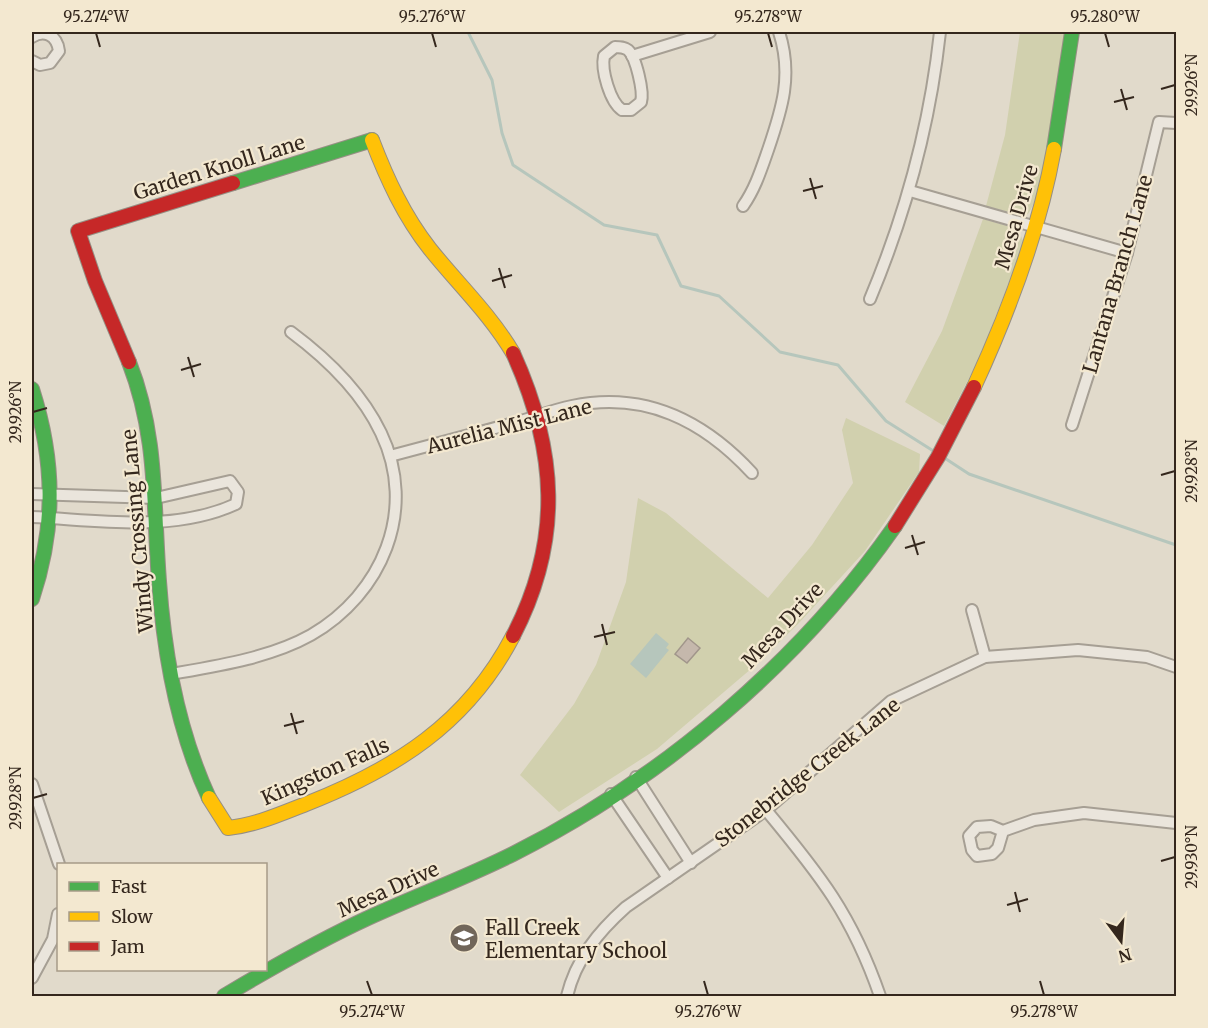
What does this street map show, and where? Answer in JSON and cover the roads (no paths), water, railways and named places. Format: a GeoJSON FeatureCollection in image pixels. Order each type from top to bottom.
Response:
{"type":"FeatureCollection","features":[{"type":"Feature","properties":{"kind":"street"},"geometry":{"type":"LineString","coordinates":[[632,56],[710,32]]}},
{"type":"Feature","properties":{"kind":"street"},"geometry":{"type":"LineString","coordinates":[[743,206],[755,186],[783,104],[787,68],[779,32]]}},
{"type":"Feature","properties":{"kind":"street"},"geometry":{"type":"LineString","coordinates":[[870,298],[910,191],[930,110],[940,32]]}},
{"type":"Feature","properties":{"kind":"street","name":"Mesa Drive"},"geometry":{"type":"LineString","coordinates":[[267,970],[364,920],[494,863],[558,829],[686,742],[731,705],[795,645],[904,513],[982,371],[1005,318],[1036,228],[1062,117],[1072,32]]}},
{"type":"Feature","properties":{"kind":"street"},"geometry":{"type":"LineString","coordinates":[[32,61],[40,65],[50,63],[59,51],[53,37],[36,34]]}},
{"type":"Feature","properties":{"kind":"street"},"geometry":{"type":"LineString","coordinates":[[615,47],[624,48],[632,56],[643,98],[635,108],[626,111],[614,103],[603,60],[607,52],[615,47]]}},
{"type":"Feature","properties":{"kind":"street","name":"Lantana Branch Lane"},"geometry":{"type":"LineString","coordinates":[[1072,425],[1127,253],[1159,122],[1176,123]]}},
{"type":"Feature","properties":{"kind":"street","name":"Garden Knoll Lane"},"geometry":{"type":"LineString","coordinates":[[78,231],[372,140]]}},
{"type":"Feature","properties":{"kind":"street","name":"Kingston Falls"},"geometry":{"type":"LineString","coordinates":[[228,828],[249,826],[399,761],[453,720],[478,694],[515,639],[539,576],[549,515],[549,481],[538,416],[529,387],[493,321],[430,250],[405,215],[387,179],[372,140]]}},
{"type":"Feature","properties":{"kind":"street"},"geometry":{"type":"LineString","coordinates":[[910,191],[1127,253]]}},
{"type":"Feature","properties":{"kind":"street","name":"Windy Crossing Lane"},"geometry":{"type":"LineString","coordinates":[[78,231],[85,259],[129,357],[141,392],[149,427],[156,498],[158,580],[171,674],[195,763],[216,815],[228,828]]}},
{"type":"Feature","properties":{"kind":"street"},"geometry":{"type":"LineString","coordinates":[[171,674],[216,666],[269,652],[309,636],[340,616],[363,593],[382,562],[393,532],[396,502],[390,456],[381,434],[360,398],[311,347],[291,332]]}},
{"type":"Feature","properties":{"kind":"street"},"geometry":{"type":"LineString","coordinates":[[32,390],[42,417],[53,495],[52,518],[39,579],[32,599]]}},
{"type":"Feature","properties":{"kind":"street","name":"Aurelia Mist Lane"},"geometry":{"type":"LineString","coordinates":[[390,456],[572,406],[604,403],[655,408],[679,416],[717,438],[752,473]]}},
{"type":"Feature","properties":{"kind":"street"},"geometry":{"type":"LineString","coordinates":[[32,494],[156,498],[230,481],[238,492],[236,504],[218,512],[182,520],[157,522],[32,517]]}},
{"type":"Feature","properties":{"kind":"street"},"geometry":{"type":"LineString","coordinates":[[972,610],[985,657]]}},
{"type":"Feature","properties":{"kind":"street","name":"Stonebridge Creek Lane"},"geometry":{"type":"LineString","coordinates":[[567,996],[578,963],[591,943],[626,907],[766,810],[891,701],[985,657],[1078,650],[1148,657],[1176,667]]}},
{"type":"Feature","properties":{"kind":"street"},"geometry":{"type":"LineString","coordinates":[[636,777],[691,863]]}},
{"type":"Feature","properties":{"kind":"street"},"geometry":{"type":"LineString","coordinates":[[32,784],[59,863]]}},
{"type":"Feature","properties":{"kind":"street"},"geometry":{"type":"LineString","coordinates":[[611,794],[668,878]]}},
{"type":"Feature","properties":{"kind":"street"},"geometry":{"type":"LineString","coordinates":[[766,810],[819,873],[845,913],[864,951],[880,996]]}},
{"type":"Feature","properties":{"kind":"street"},"geometry":{"type":"LineString","coordinates":[[1004,831],[1034,820],[1084,813],[1176,823]]}},
{"type":"Feature","properties":{"kind":"street"},"geometry":{"type":"LineString","coordinates":[[32,978],[52,939],[57,918]]}},
{"type":"Feature","properties":{"kind":"street","name":"Mesa Drive"},"geometry":{"type":"LineString","coordinates":[[224,996],[265,971]]}},
{"type":"Feature","properties":{"kind":"waterway"},"geometry":{"type":"LineString","coordinates":[[468,32],[492,80],[502,133],[513,165],[604,225],[657,235],[681,286],[719,296],[780,352],[838,365],[886,421],[935,452]]}},
{"type":"Feature","properties":{"kind":"waterway"},"geometry":{"type":"LineString","coordinates":[[943,457],[969,474],[1176,545]]}},
{"type":"Feature","properties":{"kind":"place","name":"Fall Creek Elementary School"},"geometry":{"type":"Point","coordinates":[464,938]}}]}
